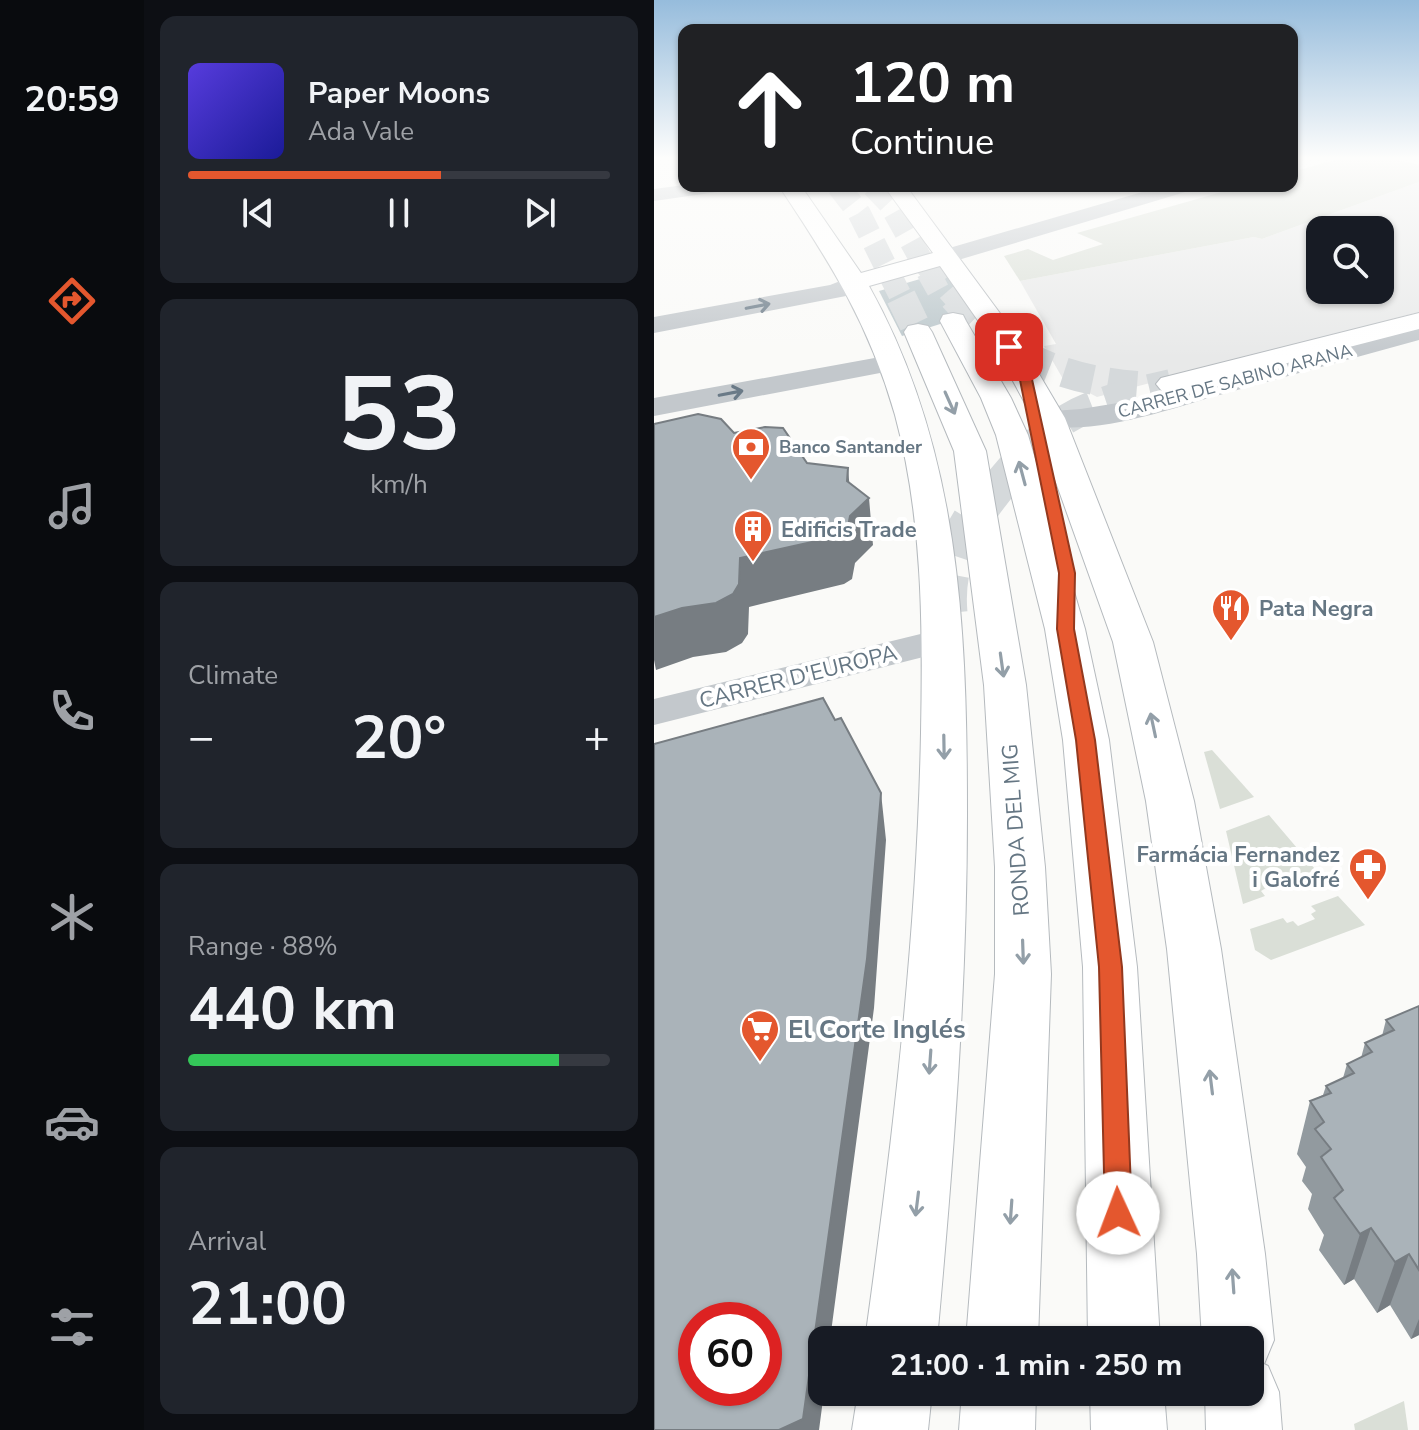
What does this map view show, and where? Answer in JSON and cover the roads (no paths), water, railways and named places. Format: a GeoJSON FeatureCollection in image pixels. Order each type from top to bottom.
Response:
{"type":"FeatureCollection","features":[{"type":"Feature","properties":{"kind":"main road"},"geometry":{"type":"LineString","coordinates":[[817,226],[853,283],[891,363],[910,416],[934,524],[944,758],[938,953],[926,1126],[903,1326]]}},
{"type":"Feature","properties":{"kind":"main road"},"geometry":{"type":"LineString","coordinates":[[826,226],[827,241]]}},
{"type":"Feature","properties":{"kind":"main road"},"geometry":{"type":"LineString","coordinates":[[925,226],[1002,335],[1049,418],[1133,642],[1170,801],[1194,949],[1237,1326]]}},
{"type":"Feature","properties":{"kind":"main road"},"geometry":{"type":"LineString","coordinates":[[853,283],[947,256]]}},
{"type":"Feature","properties":{"kind":"main road"},"geometry":{"type":"LineString","coordinates":[[953,321],[996,398],[1012,435],[1065,629],[1086,740],[1110,967],[1123,1326]]}},
{"type":"Feature","properties":{"kind":"main road"},"geometry":{"type":"LineString","coordinates":[[1171,384],[1419,321]]}},
{"type":"Feature","properties":{"kind":"main road","name":"RONDA DEL MIG"},"geometry":{"type":"LineString","coordinates":[[918,332],[970,451],[1006,700],[1020,867],[1023,974],[1003,1326]]}},
{"type":"Feature","properties":{"kind":"main road"},"geometry":{"type":"LineString","coordinates":[[1025,375],[1067,573],[1065,629]]}},
{"type":"Feature","properties":{"kind":"main road"},"geometry":{"type":"LineString","coordinates":[[910,416],[944,465],[960,500],[990,588]]}},
{"type":"Feature","properties":{"kind":"main road"},"geometry":{"type":"LineString","coordinates":[[890,1430],[893,1406]]}},
{"type":"Feature","properties":{"kind":"main road"},"geometry":{"type":"LineString","coordinates":[[997,1430],[998,1406]]}},
{"type":"Feature","properties":{"kind":"main road"},"geometry":{"type":"LineString","coordinates":[[1128,1406],[1129,1430]]}},
{"type":"Feature","properties":{"kind":"main road"},"geometry":{"type":"LineString","coordinates":[[1243,1406],[1244,1430]]}},
{"type":"Feature","properties":{"kind":"street"},"geometry":{"type":"LineString","coordinates":[[947,256],[1050,226]]}},
{"type":"Feature","properties":{"kind":"street"},"geometry":{"type":"LineString","coordinates":[[654,325],[837,291],[853,283]]}},
{"type":"Feature","properties":{"kind":"street","name":"CARRER DE SABINO ARANA"},"geometry":{"type":"LineString","coordinates":[[1049,418],[1081,418],[1138,408],[1419,332]]}},
{"type":"Feature","properties":{"kind":"street"},"geometry":{"type":"LineString","coordinates":[[654,407],[891,363]]}},
{"type":"Feature","properties":{"kind":"street","name":"CARRER D'EUROPA"},"geometry":{"type":"LineString","coordinates":[[654,712],[941,641]]}},
{"type":"Feature","properties":{"kind":"tunnel"},"geometry":{"type":"LineString","coordinates":[[865,226],[901,297]]}},
{"type":"Feature","properties":{"kind":"tunnel"},"geometry":{"type":"LineString","coordinates":[[902,226],[938,290]]}},
{"type":"Feature","properties":{"kind":"tunnel"},"geometry":{"type":"LineString","coordinates":[[926,265],[956,299]]}},
{"type":"Feature","properties":{"kind":"tunnel"},"geometry":{"type":"LineString","coordinates":[[901,297],[918,332]]}},
{"type":"Feature","properties":{"kind":"tunnel"},"geometry":{"type":"LineString","coordinates":[[954,297],[993,335],[1036,361],[1084,378],[1137,386]]}},
{"type":"Feature","properties":{"kind":"tunnel"},"geometry":{"type":"LineString","coordinates":[[1000,481],[1039,440],[1075,414],[1116,398],[1171,384]]}},
{"type":"Feature","properties":{"kind":"tunnel"},"geometry":{"type":"LineString","coordinates":[[948,613],[950,574],[960,541],[1002,479]]}},
{"type":"Feature","properties":{"kind":"place","name":"Banco Santander"},"geometry":{"type":"Point","coordinates":[751,481]}},
{"type":"Feature","properties":{"kind":"place","name":"Edificis Trade"},"geometry":{"type":"Point","coordinates":[753,563]}},
{"type":"Feature","properties":{"kind":"place","name":"Pata Negra"},"geometry":{"type":"Point","coordinates":[1231,642]}},
{"type":"Feature","properties":{"kind":"place","name":"Farmácia Fernandez i Galofré"},"geometry":{"type":"Point","coordinates":[1368,901]}},
{"type":"Feature","properties":{"kind":"place","name":"El Corte Inglés"},"geometry":{"type":"Point","coordinates":[760,1063]}}]}
